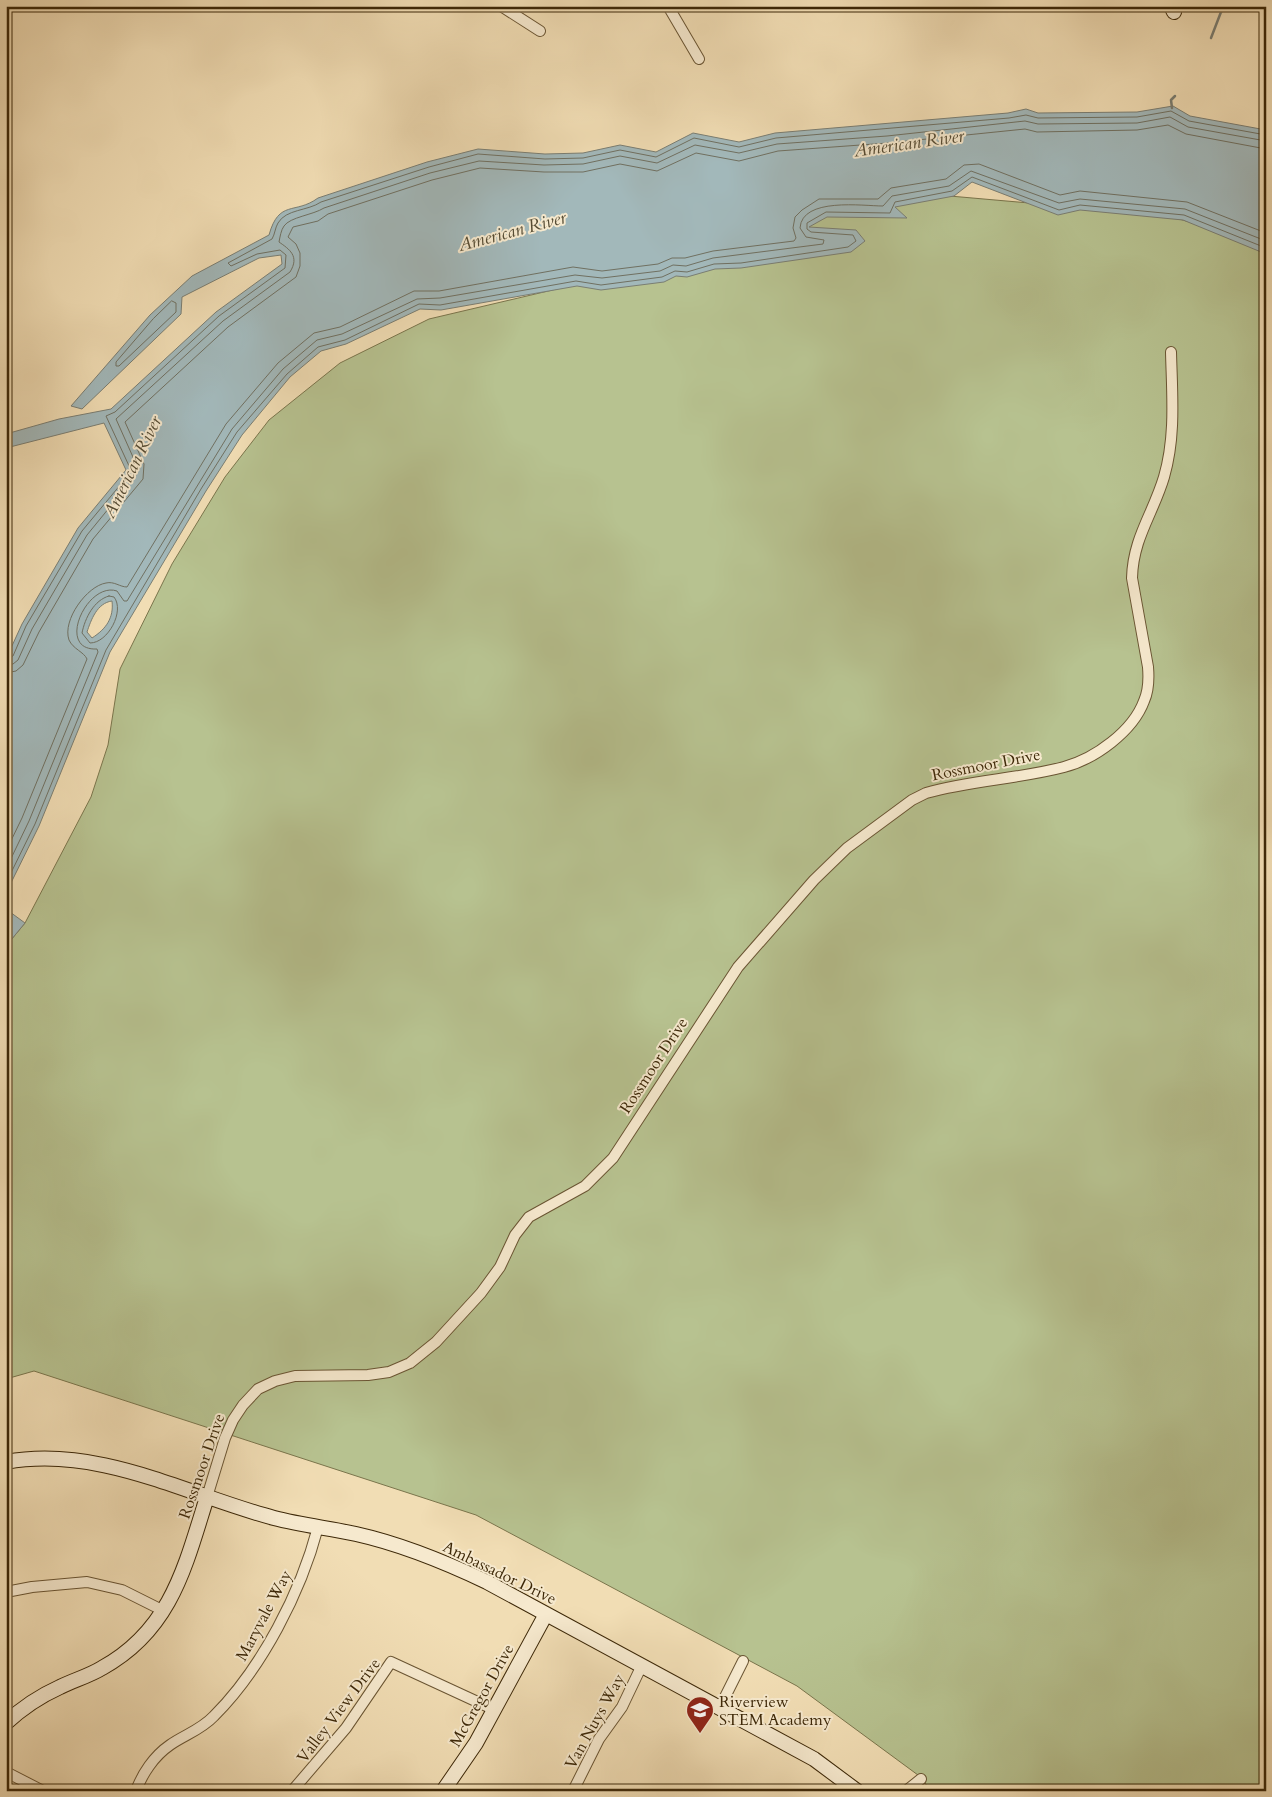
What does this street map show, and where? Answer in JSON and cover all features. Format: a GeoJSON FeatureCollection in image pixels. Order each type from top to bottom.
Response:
{"type":"FeatureCollection","features":[{"type":"Feature","properties":{"kind":"street"},"geometry":{"type":"LineString","coordinates":[[502,6],[540,31]]}},
{"type":"Feature","properties":{"kind":"street"},"geometry":{"type":"LineString","coordinates":[[668,6],[699,59]]}},
{"type":"Feature","properties":{"kind":"street","name":"Rossmoor Drive"},"geometry":{"type":"LineString","coordinates":[[6,1723],[48,1693],[93,1674],[123,1655],[151,1630],[164,1611],[182,1576],[225,1438],[242,1404],[266,1384],[295,1376],[368,1375],[389,1372],[410,1362],[436,1342],[481,1293],[500,1267],[516,1235],[529,1218],[585,1186],[612,1158],[738,967],[814,880],[847,848],[912,800],[926,793],[1064,767],[1105,746],[1131,724],[1141,708],[1149,681],[1132,578],[1132,566],[1139,536],[1159,492],[1168,460],[1173,417],[1171,352]]}},
{"type":"Feature","properties":{"kind":"street","name":"Ambassador Drive"},"geometry":{"type":"LineString","coordinates":[[6,1462],[47,1458],[90,1462],[274,1518],[375,1539],[443,1562],[487,1582],[720,1707],[826,1766],[857,1791]]}},
{"type":"Feature","properties":{"kind":"street","name":"Maryvale Way"},"geometry":{"type":"LineString","coordinates":[[136,1791],[148,1768],[161,1753],[213,1718],[250,1671],[284,1614],[311,1555],[318,1527]]}},
{"type":"Feature","properties":{"kind":"street"},"geometry":{"type":"LineString","coordinates":[[6,1592],[32,1587],[87,1582],[122,1590],[164,1611]]}},
{"type":"Feature","properties":{"kind":"street","name":"McGregor Drive"},"geometry":{"type":"LineString","coordinates":[[443,1791],[476,1743],[546,1614]]}},
{"type":"Feature","properties":{"kind":"street"},"geometry":{"type":"LineString","coordinates":[[720,1707],[743,1661]]}},
{"type":"Feature","properties":{"kind":"street","name":"Valley View Drive"},"geometry":{"type":"LineString","coordinates":[[292,1791],[332,1747],[391,1662],[495,1710]]}},
{"type":"Feature","properties":{"kind":"street","name":"Van Nuys Way"},"geometry":{"type":"LineString","coordinates":[[573,1791],[599,1739],[622,1707],[642,1665]]}},
{"type":"Feature","properties":{"kind":"street"},"geometry":{"type":"LineString","coordinates":[[6,1772],[43,1791]]}},
{"type":"Feature","properties":{"kind":"street"},"geometry":{"type":"LineString","coordinates":[[906,1791],[921,1779]]}},
{"type":"Feature","properties":{"kind":"green space"},"geometry":{"type":"Polygon","coordinates":[[[927,194],[1165,215],[1243,237],[1266,250],[1266,1791],[930,1791],[922,1778],[797,1686],[476,1515],[34,1371],[6,1379],[6,946],[25,923],[91,797],[108,745],[120,669],[172,564],[225,477],[269,420],[340,363],[429,319],[612,276],[768,219],[927,194]]]}},
{"type":"Feature","properties":{"kind":"water","name":"American River"},"geometry":{"type":"Polygon","coordinates":[[[1173,106],[1190,116],[1266,130],[1266,254],[1183,220],[1080,210],[1058,215],[972,182],[954,196],[895,207],[907,218],[827,217],[809,227],[856,230],[865,241],[851,252],[741,268],[715,269],[687,277],[676,276],[664,282],[601,290],[577,286],[441,310],[420,309],[346,344],[321,351],[290,377],[242,435],[206,491],[110,652],[39,826],[6,893],[6,659],[22,624],[78,528],[126,470],[104,423],[6,448],[6,434],[59,419],[111,409],[216,312],[282,264],[281,255],[259,258],[182,297],[181,314],[82,409],[71,406],[150,315],[192,276],[269,235],[273,224],[283,212],[310,203],[318,198],[427,162],[478,149],[545,154],[583,153],[620,145],[656,152],[693,133],[739,142],[775,133],[1008,113],[1026,109],[1038,113],[1137,112],[1173,106]],[[112,601],[107,602],[95,613],[87,632],[92,638],[105,627],[112,613],[112,601]]]}},
{"type":"Feature","properties":{"kind":"water"},"geometry":{"type":"Polygon","coordinates":[[[10,912],[25,923],[6,946],[6,917],[10,912]]]}},
{"type":"Feature","properties":{"kind":"waterway"},"geometry":{"type":"LineString","coordinates":[[1211,38],[1221,12],[1227,6]]}},
{"type":"Feature","properties":{"kind":"waterway"},"geometry":{"type":"LineString","coordinates":[[1172,108],[1171,100],[1175,96]]}},
{"type":"Feature","properties":{"kind":"place","name":"Riverview STEM Academy"},"geometry":{"type":"Point","coordinates":[700,1734]}}]}
